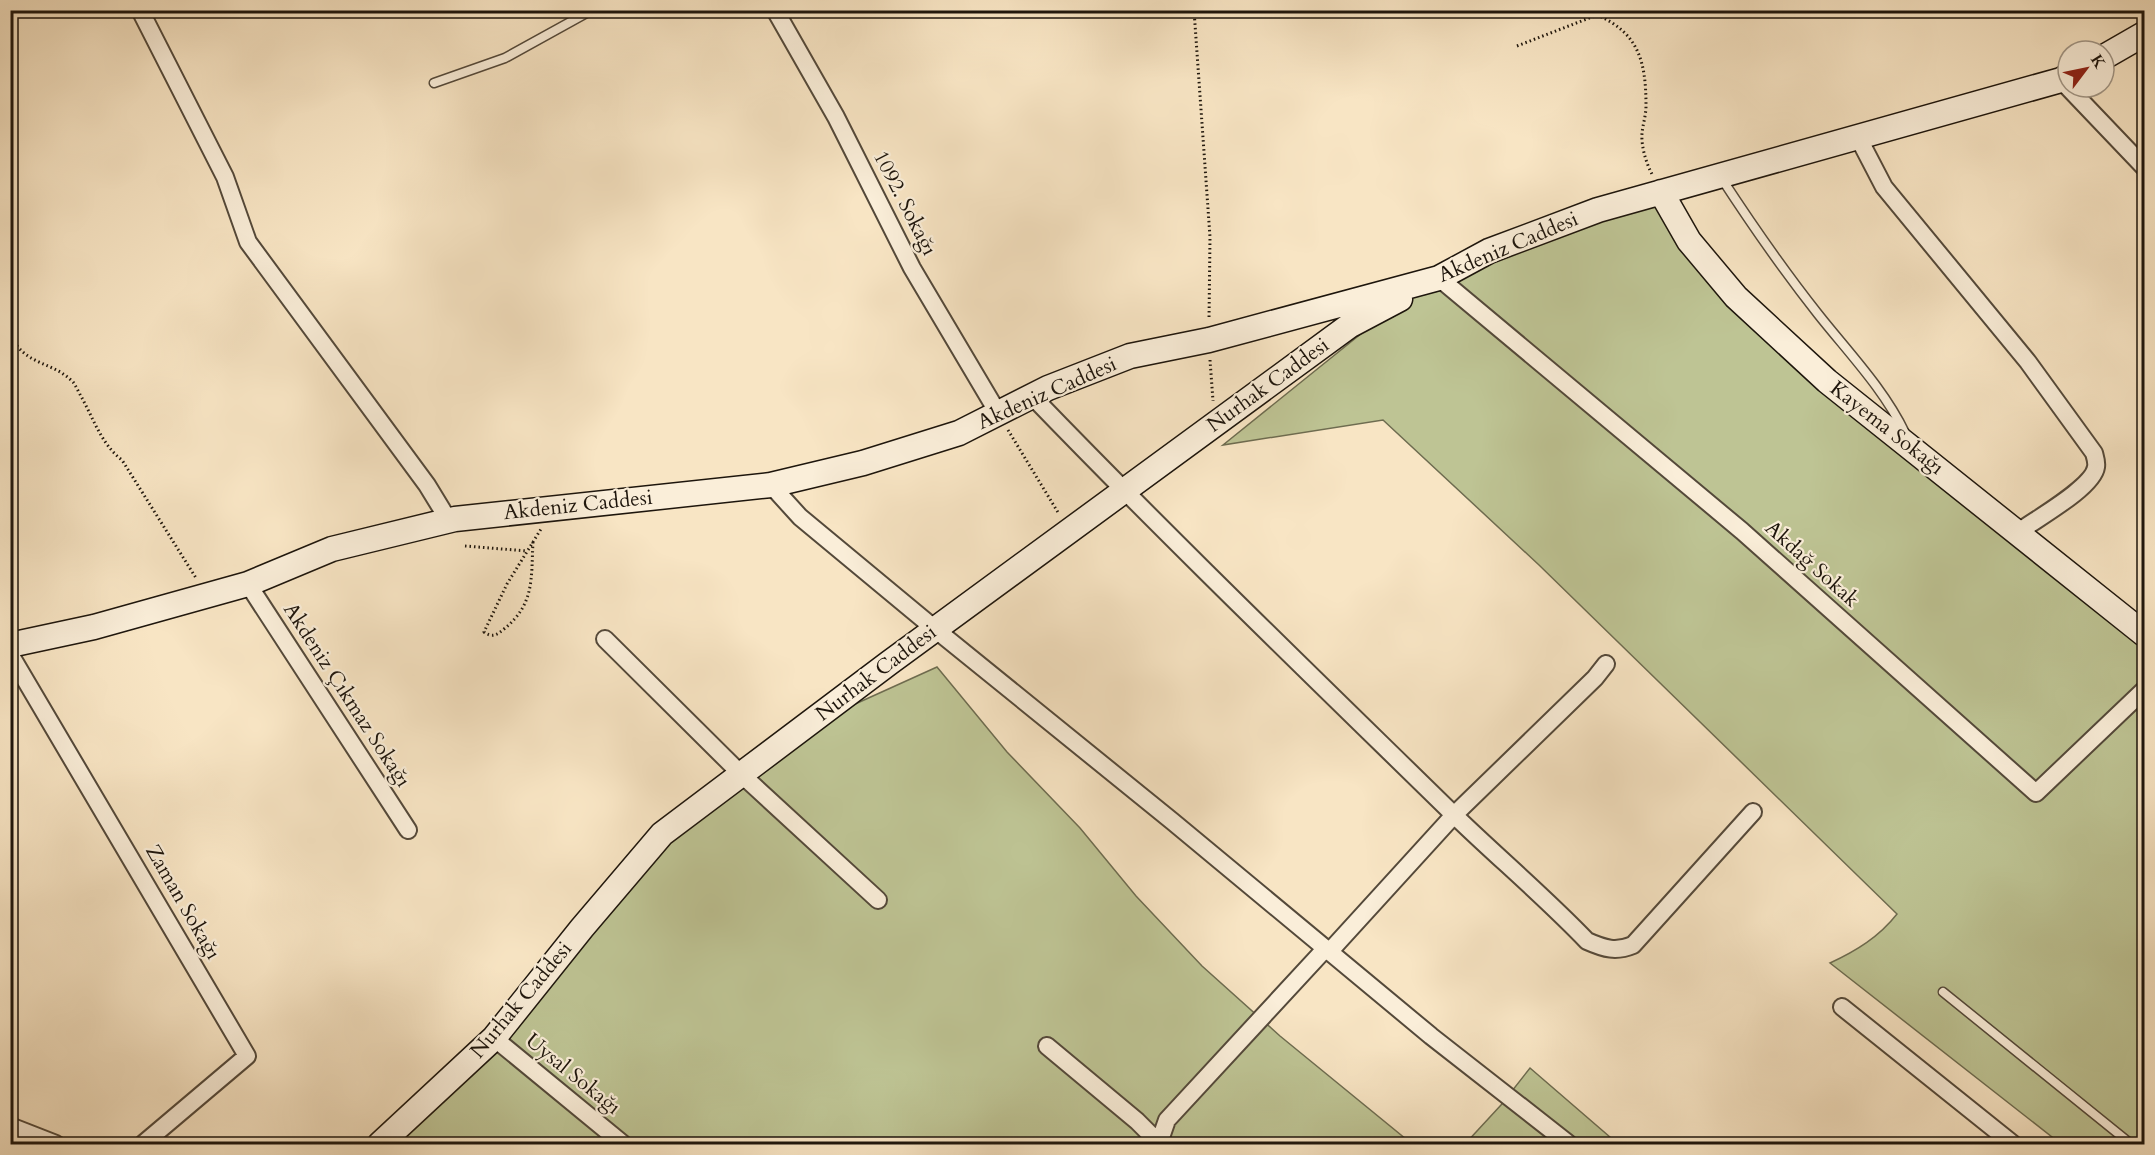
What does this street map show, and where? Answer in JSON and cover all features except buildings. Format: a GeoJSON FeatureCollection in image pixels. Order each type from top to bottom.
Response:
{"type":"FeatureCollection","features":[{"type":"Feature","properties":{"kind":"street"},"geometry":{"type":"LineString","coordinates":[[140,10],[225,177],[248,242],[427,485],[449,521]]}},
{"type":"Feature","properties":{"kind":"street","name":"1092. Sokağı"},"geometry":{"type":"LineString","coordinates":[[775,10],[836,117],[912,268],[998,413]]}},
{"type":"Feature","properties":{"kind":"street"},"geometry":{"type":"LineString","coordinates":[[2116,50],[2145,34]]}},
{"type":"Feature","properties":{"kind":"street","name":"Akdeniz Caddesi"},"geometry":{"type":"LineString","coordinates":[[10,645],[94,627],[248,584],[332,549],[449,521],[771,484],[863,463],[958,433],[1032,396],[1130,356],[1209,340],[1439,278],[1490,250],[1598,210],[2056,81]]}},
{"type":"Feature","properties":{"kind":"street"},"geometry":{"type":"LineString","coordinates":[[2084,99],[2145,167]]}},
{"type":"Feature","properties":{"kind":"street"},"geometry":{"type":"LineString","coordinates":[[1858,137],[1884,187],[2028,362],[2094,453],[2096,468],[2088,482],[2017,533]]}},
{"type":"Feature","properties":{"kind":"street","name":"Kayema Sokağı"},"geometry":{"type":"LineString","coordinates":[[1661,192],[1689,241],[1736,297],[1827,381],[2145,634]]}},
{"type":"Feature","properties":{"kind":"street","name":"Nurhak Caddesi"},"geometry":{"type":"LineString","coordinates":[[380,1144],[494,1038],[582,928],[662,834],[935,629],[1349,326],[1439,278]]}},
{"type":"Feature","properties":{"kind":"street","name":"Akdağ Sokak"},"geometry":{"type":"LineString","coordinates":[[1439,278],[1742,531],[2036,793],[2145,690]]}},
{"type":"Feature","properties":{"kind":"street"},"geometry":{"type":"LineString","coordinates":[[1032,396],[1124,491],[1587,941],[1601,948],[1620,950],[1634,945],[1753,812]]}},
{"type":"Feature","properties":{"kind":"street"},"geometry":{"type":"LineString","coordinates":[[771,484],[800,517],[935,629],[1431,1036],[1569,1144]]}},
{"type":"Feature","properties":{"kind":"street","name":"Akdeniz Çıkmaz Sokağı"},"geometry":{"type":"LineString","coordinates":[[248,584],[408,830]]}},
{"type":"Feature","properties":{"kind":"street"},"geometry":{"type":"LineString","coordinates":[[604,639],[741,774],[878,900]]}},
{"type":"Feature","properties":{"kind":"street","name":"Zaman Sokağı"},"geometry":{"type":"LineString","coordinates":[[10,654],[247,1056],[143,1144]]}},
{"type":"Feature","properties":{"kind":"street"},"geometry":{"type":"LineString","coordinates":[[1047,1046],[1161,1144],[1167,1120],[1454,814],[1595,678],[1606,664]]}},
{"type":"Feature","properties":{"kind":"street"},"geometry":{"type":"LineString","coordinates":[[1842,1007],[2013,1144]]}},
{"type":"Feature","properties":{"kind":"street","name":"Uysal Sokağı"},"geometry":{"type":"LineString","coordinates":[[494,1038],[623,1144]]}},
{"type":"Feature","properties":{"kind":"street"},"geometry":{"type":"LineString","coordinates":[[10,1126],[56,1144]]}},
{"type":"Feature","properties":{"kind":"lane"},"geometry":{"type":"LineString","coordinates":[[434,83],[505,58],[592,10]]}},
{"type":"Feature","properties":{"kind":"lane"},"geometry":{"type":"LineString","coordinates":[[1720,176],[1816,311],[1895,413],[1911,447]]}},
{"type":"Feature","properties":{"kind":"lane"},"geometry":{"type":"LineString","coordinates":[[1943,992],[2131,1144]]}},
{"type":"Feature","properties":{"kind":"path"},"geometry":{"type":"LineString","coordinates":[[1194,10],[1210,237],[1209,340],[1214,424]]}},
{"type":"Feature","properties":{"kind":"path"},"geometry":{"type":"LineString","coordinates":[[1517,46],[1597,15],[1612,21],[1626,32],[1641,60],[1646,106],[1642,136],[1647,165],[1661,192]]}},
{"type":"Feature","properties":{"kind":"path"},"geometry":{"type":"LineString","coordinates":[[10,334],[22,351],[35,362],[55,370],[73,382],[99,429],[103,442],[111,453],[122,460],[207,595]]}},
{"type":"Feature","properties":{"kind":"path"},"geometry":{"type":"LineString","coordinates":[[998,413],[1069,532]]}},
{"type":"Feature","properties":{"kind":"path"},"geometry":{"type":"LineString","coordinates":[[533,542],[531,588],[525,606],[514,621],[497,634],[486,634],[483,632],[507,584],[527,551],[533,542]]}},
{"type":"Feature","properties":{"kind":"path"},"geometry":{"type":"LineString","coordinates":[[465,546],[527,551]]}},
{"type":"Feature","properties":{"kind":"green space"},"geometry":{"type":"Polygon","coordinates":[[[1660,192],[1706,267],[2144,634],[2144,1144],[2061,1144],[1830,963],[1866,943],[1883,930],[1897,914],[1539,565],[1383,420],[1223,445],[1434,275],[1660,192]]]}},
{"type":"Feature","properties":{"kind":"green space"},"geometry":{"type":"Polygon","coordinates":[[[937,667],[1007,752],[1080,828],[1136,896],[1202,966],[1280,1036],[1412,1144],[378,1144],[483,1048],[632,868],[813,727],[853,705],[937,667]]]}},
{"type":"Feature","properties":{"kind":"green space"},"geometry":{"type":"Polygon","coordinates":[[[1530,1068],[1618,1144],[1465,1144],[1501,1105],[1530,1068]]]}}]}
